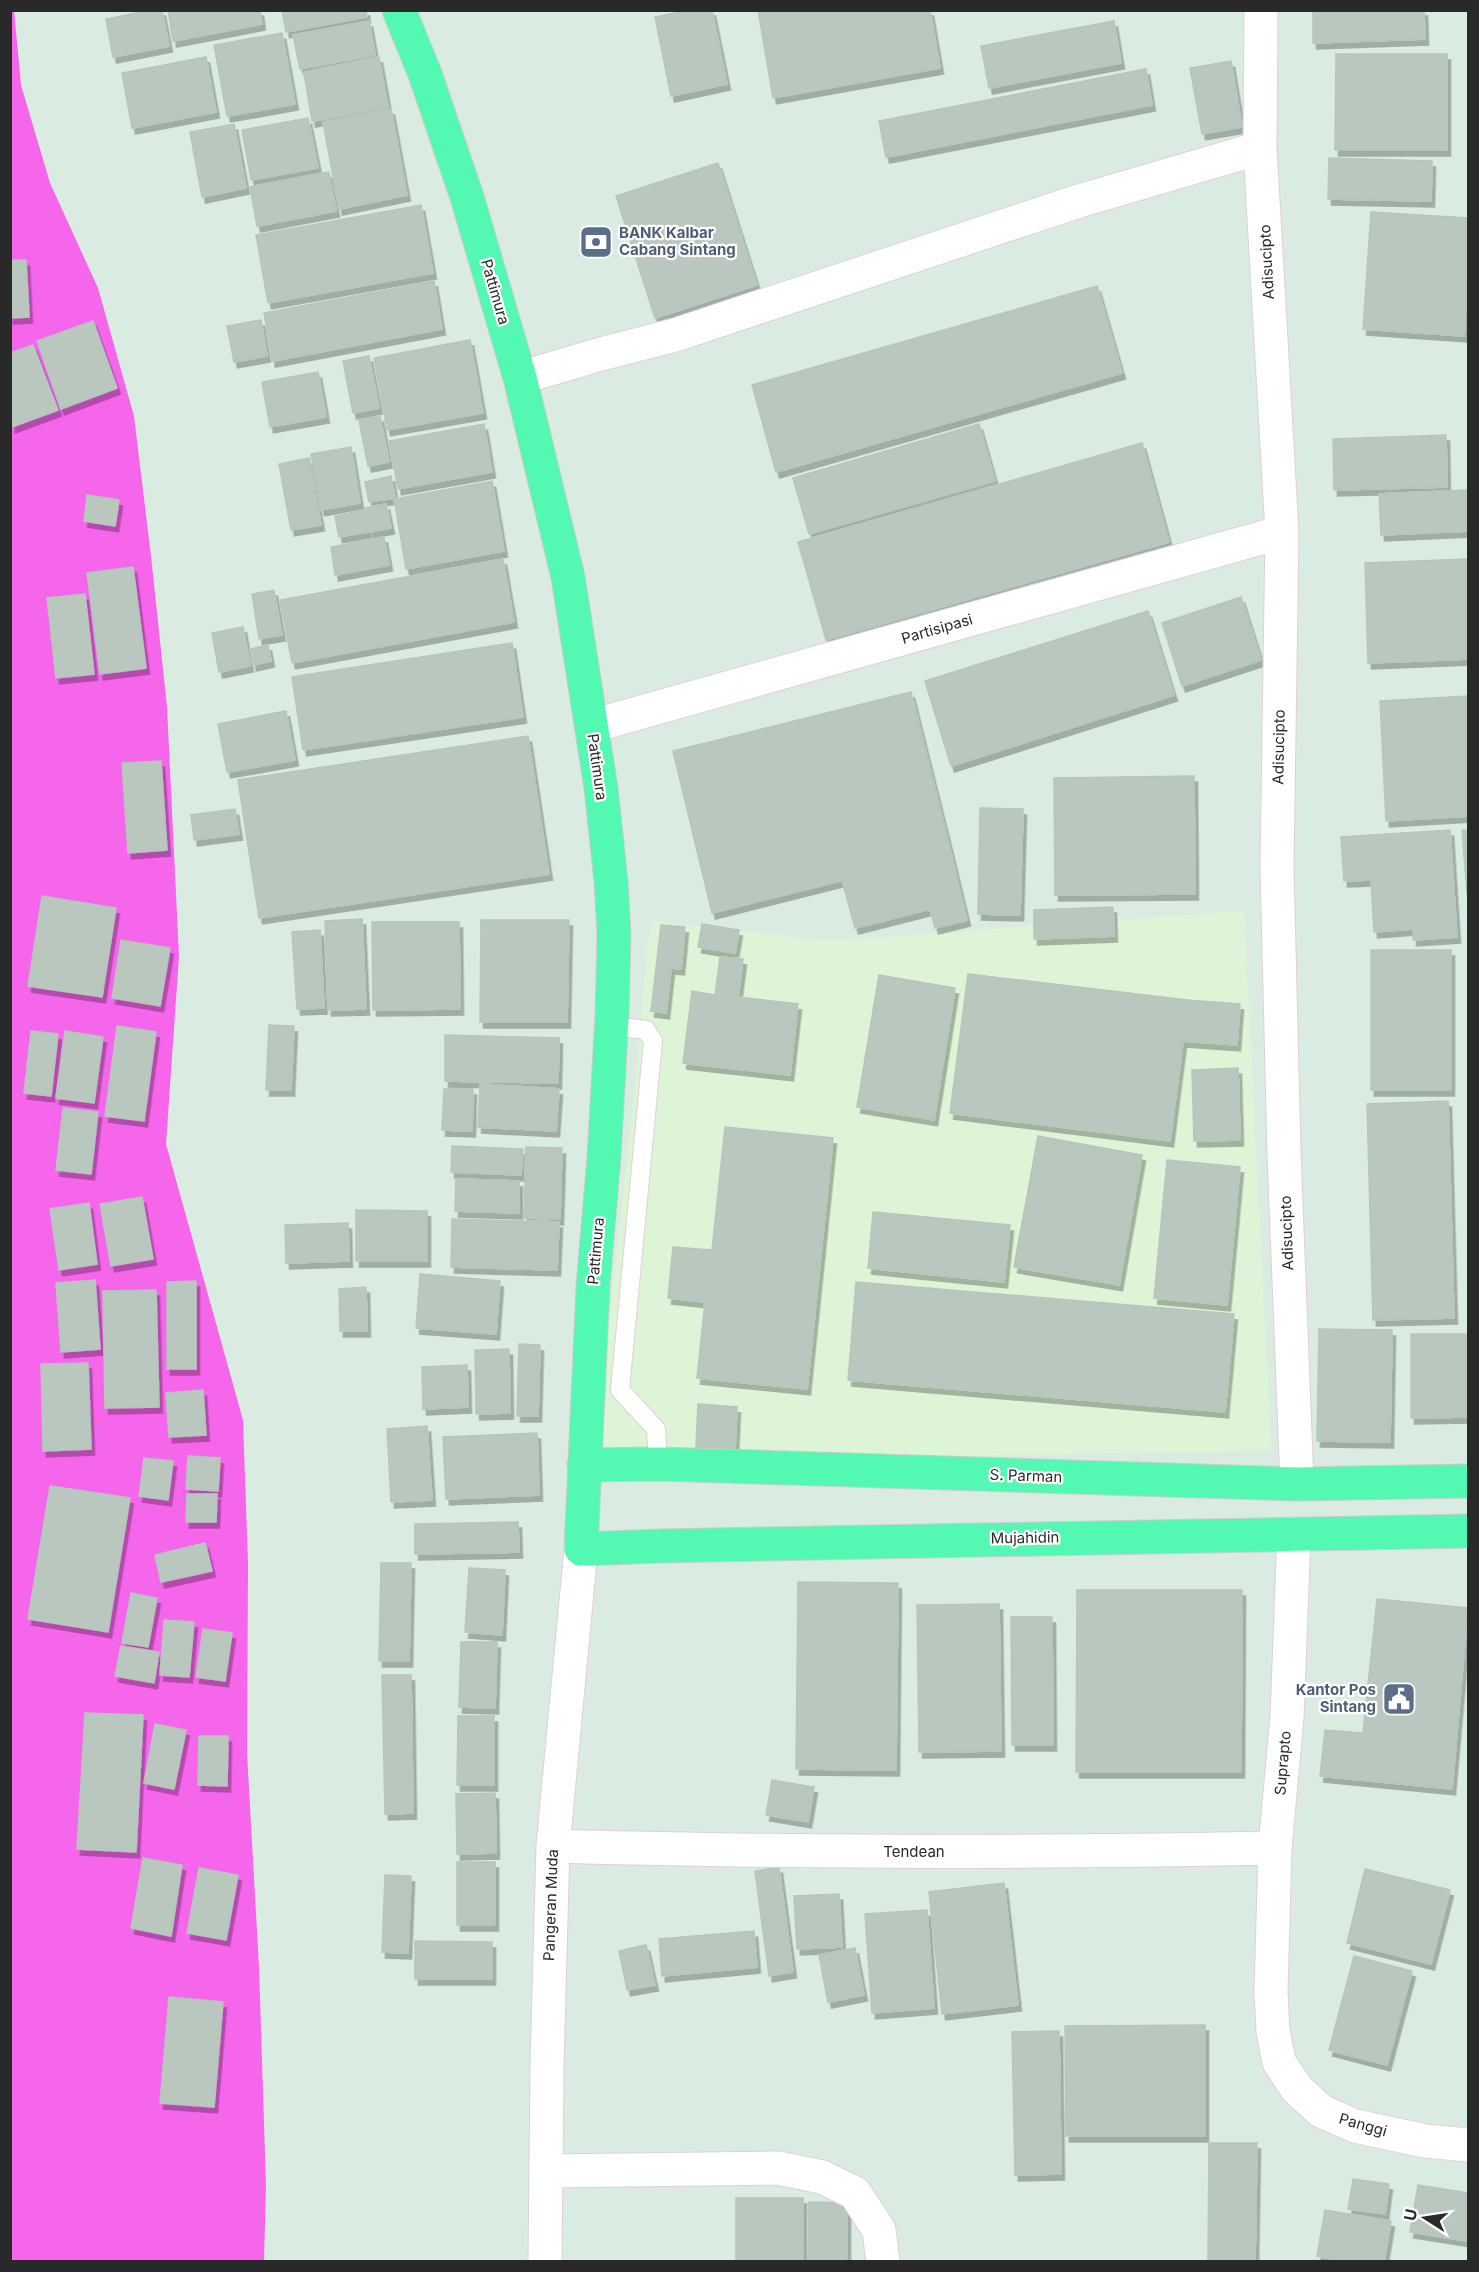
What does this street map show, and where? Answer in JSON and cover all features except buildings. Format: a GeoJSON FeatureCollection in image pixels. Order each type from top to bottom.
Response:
{"type":"FeatureCollection","features":[{"type":"Feature","properties":{"kind":"main road","name":"Pattimura"},"geometry":{"type":"LineString","coordinates":[[403,12],[467,198],[520,378],[568,578],[601,788],[611,880],[614,934],[604,1157],[593,1286],[581,1549]]}},
{"type":"Feature","properties":{"kind":"main road","name":"S. Parman"},"geometry":{"type":"LineString","coordinates":[[584,1465],[658,1464],[1297,1484],[1468,1481]]}},
{"type":"Feature","properties":{"kind":"main road","name":"Mujahidin"},"geometry":{"type":"LineString","coordinates":[[581,1549],[1468,1531]]}},
{"type":"Feature","properties":{"kind":"street","name":"Adisucipto"},"geometry":{"type":"LineString","coordinates":[[1261,10],[1260,148],[1282,532],[1276,867],[1297,1484]]}},
{"type":"Feature","properties":{"kind":"street"},"geometry":{"type":"LineString","coordinates":[[520,378],[675,335],[1068,204],[1260,148]]}},
{"type":"Feature","properties":{"kind":"street","name":"Partisipasi"},"geometry":{"type":"LineString","coordinates":[[592,726],[1282,532]]}},
{"type":"Feature","properties":{"kind":"street","name":"Suprapto"},"geometry":{"type":"LineString","coordinates":[[1271,1992],[1275,1848],[1287,1717],[1294,1534]]}},
{"type":"Feature","properties":{"kind":"street","name":"Pangeran Muda"},"geometry":{"type":"LineString","coordinates":[[545,2262],[553,1846],[581,1549]]}},
{"type":"Feature","properties":{"kind":"street","name":"Tendean"},"geometry":{"type":"LineString","coordinates":[[553,1846],[848,1852],[1275,1848]]}},
{"type":"Feature","properties":{"kind":"street","name":"Panggi"},"geometry":{"type":"LineString","coordinates":[[1271,1992],[1273,2031],[1279,2062],[1297,2089],[1321,2111],[1354,2126],[1425,2141],[1468,2145]]}},
{"type":"Feature","properties":{"kind":"street"},"geometry":{"type":"LineString","coordinates":[[546,2170],[778,2168],[822,2177],[855,2193],[879,2230],[883,2262]]}},
{"type":"Feature","properties":{"kind":"lane"},"geometry":{"type":"LineString","coordinates":[[610,1026],[646,1030],[652,1041],[620,1390],[656,1429],[658,1464]]}},
{"type":"Feature","properties":{"kind":"shaded area"},"geometry":{"type":"Polygon","coordinates":[[[14,10],[21,85],[50,183],[98,288],[134,416],[151,556],[167,707],[179,956],[166,1144],[243,1420],[248,1564],[247,1753],[259,1967],[266,2186],[264,2261],[11,2262],[10,11],[14,10]]]}},
{"type":"Feature","properties":{"kind":"shaded area"},"geometry":{"type":"Polygon","coordinates":[[[1244,911],[1271,1450],[593,1463],[635,1088],[650,921],[829,941],[1244,911]]]}},
{"type":"Feature","properties":{"kind":"place","name":"BANK Kalbar Cabang Sintang"},"geometry":{"type":"Point","coordinates":[596,242]}},
{"type":"Feature","properties":{"kind":"place","name":"Kantor Pos Sintang"},"geometry":{"type":"Point","coordinates":[1399,1699]}}]}
